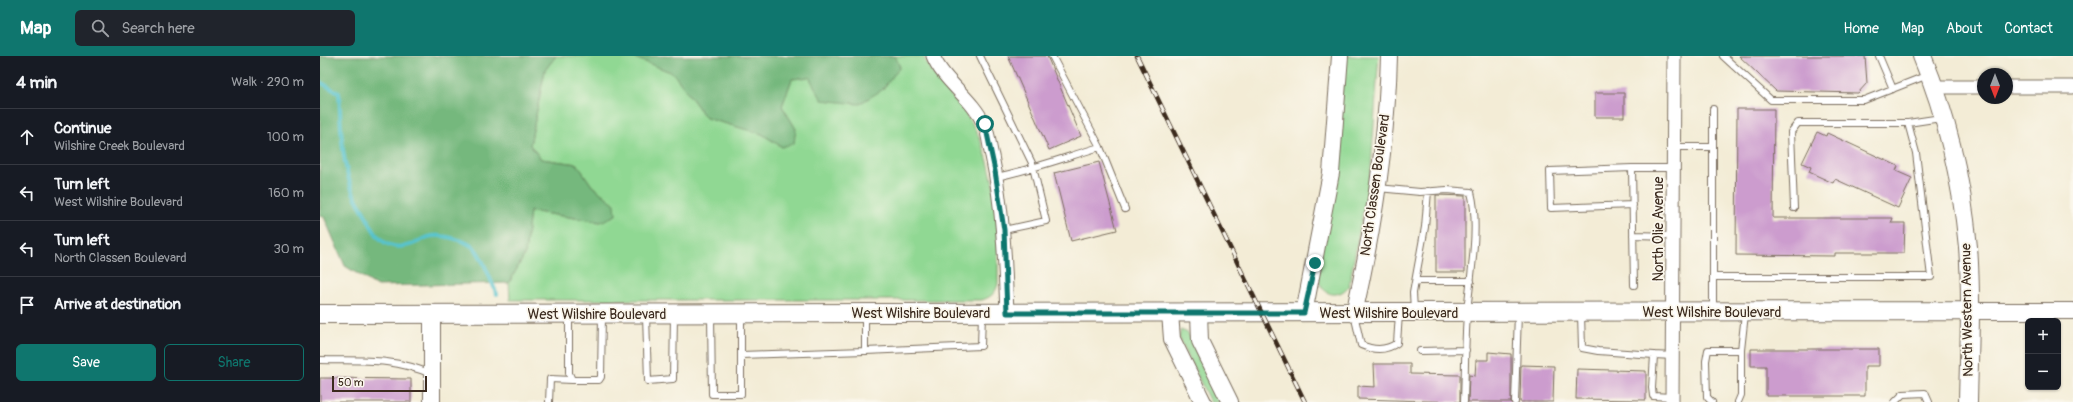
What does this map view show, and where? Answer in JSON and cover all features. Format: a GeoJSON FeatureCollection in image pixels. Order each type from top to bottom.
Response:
{"type":"FeatureCollection","features":[{"type":"Feature","properties":{"kind":"main road","name":"North Western Avenue"},"geometry":{"type":"LineString","coordinates":[[1922,56],[1932,81],[1943,117],[1956,166],[1964,212],[1968,248],[1970,311],[1968,402]]}},
{"type":"Feature","properties":{"kind":"main road","name":"West Wilshire Boulevard"},"geometry":{"type":"LineString","coordinates":[[320,314],[1407,314],[1970,311]]}},
{"type":"Feature","properties":{"kind":"street"},"geometry":{"type":"LineString","coordinates":[[933,56],[942,71],[958,88],[985,124],[996,177],[1004,230],[1007,313]]}},
{"type":"Feature","properties":{"kind":"street"},"geometry":{"type":"LineString","coordinates":[[1304,313],[1330,173],[1340,56]]}},
{"type":"Feature","properties":{"kind":"street","name":"North Classen Boulevard"},"geometry":{"type":"LineString","coordinates":[[1354,314],[1366,257],[1377,188],[1385,119],[1388,56]]}},
{"type":"Feature","properties":{"kind":"street","name":"North Olie Avenue"},"geometry":{"type":"LineString","coordinates":[[1672,400],[1674,313],[1674,56]]}},
{"type":"Feature","properties":{"kind":"street"},"geometry":{"type":"LineString","coordinates":[[1932,81],[1977,86]]}},
{"type":"Feature","properties":{"kind":"street"},"geometry":{"type":"LineString","coordinates":[[2013,87],[2073,87]]}},
{"type":"Feature","properties":{"kind":"street","name":"West Wilshire Boulevard"},"geometry":{"type":"LineString","coordinates":[[1970,311],[2073,311]]}},
{"type":"Feature","properties":{"kind":"street"},"geometry":{"type":"LineString","coordinates":[[1170,313],[1172,339],[1203,402]]}},
{"type":"Feature","properties":{"kind":"street"},"geometry":{"type":"LineString","coordinates":[[1199,313],[1200,340],[1230,402]]}},
{"type":"Feature","properties":{"kind":"street"},"geometry":{"type":"LineString","coordinates":[[432,314],[432,402]]}},
{"type":"Feature","properties":{"kind":"lane"},"geometry":{"type":"LineString","coordinates":[[980,56],[1033,167],[1046,221],[1004,230]]}},
{"type":"Feature","properties":{"kind":"lane"},"geometry":{"type":"LineString","coordinates":[[1052,56],[1100,147],[1125,210]]}},
{"type":"Feature","properties":{"kind":"lane"},"geometry":{"type":"LineString","coordinates":[[1724,56],[1771,100],[1864,100],[1893,89],[1932,81]]}},
{"type":"Feature","properties":{"kind":"lane"},"geometry":{"type":"LineString","coordinates":[[1879,56],[1893,89]]}},
{"type":"Feature","properties":{"kind":"lane"},"geometry":{"type":"LineString","coordinates":[[1712,312],[1713,110]]}},
{"type":"Feature","properties":{"kind":"lane"},"geometry":{"type":"LineString","coordinates":[[1794,208],[1791,132],[1798,123],[1908,123],[1943,117]]}},
{"type":"Feature","properties":{"kind":"lane"},"geometry":{"type":"LineString","coordinates":[[1713,277],[1931,277],[1916,152],[1908,123]]}},
{"type":"Feature","properties":{"kind":"lane"},"geometry":{"type":"LineString","coordinates":[[996,177],[1021,172],[1100,147]]}},
{"type":"Feature","properties":{"kind":"lane"},"geometry":{"type":"LineString","coordinates":[[1674,147],[1713,147]]}},
{"type":"Feature","properties":{"kind":"lane"},"geometry":{"type":"LineString","coordinates":[[1632,168],[1634,285]]}},
{"type":"Feature","properties":{"kind":"lane"},"geometry":{"type":"LineString","coordinates":[[1633,205],[1551,208],[1550,171],[1674,168]]}},
{"type":"Feature","properties":{"kind":"lane"},"geometry":{"type":"LineString","coordinates":[[1377,188],[1420,192],[1447,190],[1471,192],[1475,206],[1471,281],[1467,313],[1464,402]]}},
{"type":"Feature","properties":{"kind":"lane"},"geometry":{"type":"LineString","coordinates":[[1354,314],[1360,345],[1371,349],[1391,347],[1397,343],[1414,293],[1425,227],[1428,191]]}},
{"type":"Feature","properties":{"kind":"lane"},"geometry":{"type":"LineString","coordinates":[[1633,235],[1674,236]]}},
{"type":"Feature","properties":{"kind":"lane"},"geometry":{"type":"LineString","coordinates":[[1416,281],[1471,281]]}},
{"type":"Feature","properties":{"kind":"lane"},"geometry":{"type":"LineString","coordinates":[[1738,402],[1741,395],[1741,350],[1745,312]]}},
{"type":"Feature","properties":{"kind":"lane"},"geometry":{"type":"LineString","coordinates":[[865,313],[865,351]]}},
{"type":"Feature","properties":{"kind":"lane"},"geometry":{"type":"LineString","coordinates":[[741,355],[981,346],[982,313]]}},
{"type":"Feature","properties":{"kind":"lane"},"geometry":{"type":"LineString","coordinates":[[1515,402],[1518,313]]}},
{"type":"Feature","properties":{"kind":"lane"},"geometry":{"type":"LineString","coordinates":[[1581,313],[1582,348],[1598,351],[1673,356]]}},
{"type":"Feature","properties":{"kind":"lane"},"geometry":{"type":"LineString","coordinates":[[569,314],[569,373],[572,380]]}},
{"type":"Feature","properties":{"kind":"lane"},"geometry":{"type":"LineString","coordinates":[[549,402],[550,379],[599,380],[601,377],[602,314]]}},
{"type":"Feature","properties":{"kind":"lane"},"geometry":{"type":"LineString","coordinates":[[646,314],[648,381],[673,379],[674,314]]}},
{"type":"Feature","properties":{"kind":"lane"},"geometry":{"type":"LineString","coordinates":[[711,314],[712,394],[741,394],[741,314]]}},
{"type":"Feature","properties":{"kind":"lane"},"geometry":{"type":"LineString","coordinates":[[1420,351],[1466,350]]}},
{"type":"Feature","properties":{"kind":"lane"},"geometry":{"type":"LineString","coordinates":[[1712,402],[1707,397],[1706,361],[1708,350],[1741,350]]}},
{"type":"Feature","properties":{"kind":"lane"},"geometry":{"type":"LineString","coordinates":[[1654,355],[1653,396],[1672,400]]}},
{"type":"Feature","properties":{"kind":"lane"},"geometry":{"type":"LineString","coordinates":[[320,360],[391,361],[410,365],[432,374]]}},
{"type":"Feature","properties":{"kind":"lane"},"geometry":{"type":"LineString","coordinates":[[1895,402],[1903,394],[1925,394],[1929,402]]}},
{"type":"Feature","properties":{"kind":"green space"},"geometry":{"type":"Polygon","coordinates":[[[320,56],[556,56],[545,70],[530,145],[541,159],[577,164],[592,186],[615,204],[616,215],[601,222],[530,211],[525,254],[509,283],[377,286],[345,266],[324,217],[320,216],[320,56]]]}},
{"type":"Feature","properties":{"kind":"green space"},"geometry":{"type":"Polygon","coordinates":[[[556,56],[630,56],[673,73],[706,118],[762,134],[782,147],[796,129],[782,106],[792,79],[809,77],[882,90],[900,67],[895,56],[923,56],[927,65],[970,120],[980,139],[987,159],[992,179],[997,221],[998,284],[996,290],[990,296],[982,300],[510,300],[509,283],[525,254],[530,211],[600,222],[615,204],[592,186],[577,164],[541,159],[530,145],[545,70],[556,56]]]}},
{"type":"Feature","properties":{"kind":"green space"},"geometry":{"type":"Polygon","coordinates":[[[630,56],[895,56],[900,67],[882,90],[859,104],[822,100],[809,77],[792,79],[782,106],[796,129],[794,143],[782,147],[762,134],[706,118],[673,73],[630,56]]]}},
{"type":"Feature","properties":{"kind":"green space"},"geometry":{"type":"Polygon","coordinates":[[[1346,56],[1379,56],[1371,168],[1349,286],[1340,293],[1330,294],[1326,292],[1320,284],[1318,278],[1346,56]]]}},
{"type":"Feature","properties":{"kind":"green space"},"geometry":{"type":"Polygon","coordinates":[[[1181,330],[1188,333],[1222,402],[1210,402],[1179,337],[1181,330]]]}},
{"type":"Feature","properties":{"kind":"building"},"geometry":{"type":"Polygon","coordinates":[[[1008,56],[1047,56],[1081,136],[1049,150],[1008,56]]]}},
{"type":"Feature","properties":{"kind":"building"},"geometry":{"type":"Polygon","coordinates":[[[1739,56],[1865,56],[1867,83],[1858,93],[1776,91],[1739,56]]]}},
{"type":"Feature","properties":{"kind":"building"},"geometry":{"type":"Polygon","coordinates":[[[1595,93],[1624,93],[1624,117],[1595,117],[1595,93]]]}},
{"type":"Feature","properties":{"kind":"building"},"geometry":{"type":"Polygon","coordinates":[[[1737,109],[1774,109],[1773,218],[1893,218],[1891,223],[1905,223],[1904,253],[1835,253],[1835,256],[1736,255],[1737,109]]]}},
{"type":"Feature","properties":{"kind":"building"},"geometry":{"type":"Polygon","coordinates":[[[1817,132],[1826,136],[1827,133],[1898,166],[1896,171],[1912,178],[1898,208],[1835,179],[1833,183],[1809,172],[1811,167],[1802,163],[1817,132]]]}},
{"type":"Feature","properties":{"kind":"building"},"geometry":{"type":"Polygon","coordinates":[[[1099,162],[1117,230],[1071,241],[1054,173],[1099,162]]]}},
{"type":"Feature","properties":{"kind":"building"},"geometry":{"type":"Polygon","coordinates":[[[1436,195],[1465,196],[1465,272],[1436,272],[1436,195]]]}},
{"type":"Feature","properties":{"kind":"building"},"geometry":{"type":"Polygon","coordinates":[[[1751,349],[1879,349],[1879,366],[1865,366],[1865,396],[1766,396],[1766,366],[1751,366],[1751,349]]]}},
{"type":"Feature","properties":{"kind":"building"},"geometry":{"type":"Polygon","coordinates":[[[1488,352],[1511,354],[1511,402],[1468,402],[1469,375],[1475,376],[1476,360],[1488,360],[1488,352]]]}},
{"type":"Feature","properties":{"kind":"building"},"geometry":{"type":"Polygon","coordinates":[[[1374,364],[1410,364],[1410,374],[1460,375],[1460,402],[1358,399],[1358,386],[1375,387],[1374,364]]]}},
{"type":"Feature","properties":{"kind":"building"},"geometry":{"type":"Polygon","coordinates":[[[1521,365],[1554,366],[1553,402],[1520,402],[1521,365]]]}},
{"type":"Feature","properties":{"kind":"building"},"geometry":{"type":"Polygon","coordinates":[[[1577,369],[1646,371],[1646,400],[1576,399],[1577,369]]]}},
{"type":"Feature","properties":{"kind":"building"},"geometry":{"type":"Polygon","coordinates":[[[320,378],[411,379],[411,402],[320,402],[320,378]]]}},
{"type":"Feature","properties":{"kind":"waterway"},"geometry":{"type":"LineString","coordinates":[[320,82],[339,93],[342,143],[349,180],[353,192],[376,234],[384,242],[398,247],[407,246],[433,236],[453,238],[467,243],[472,246],[479,255],[497,294]]}},
{"type":"Feature","properties":{"kind":"railway"},"geometry":{"type":"LineString","coordinates":[[1137,56],[1305,402]]}},
{"type":"Feature","properties":{"kind":"route"},"geometry":{"type":"LineString","coordinates":[[985,124],[995,171],[1004,230],[1007,313],[1304,313],[1315,263]]}}]}
